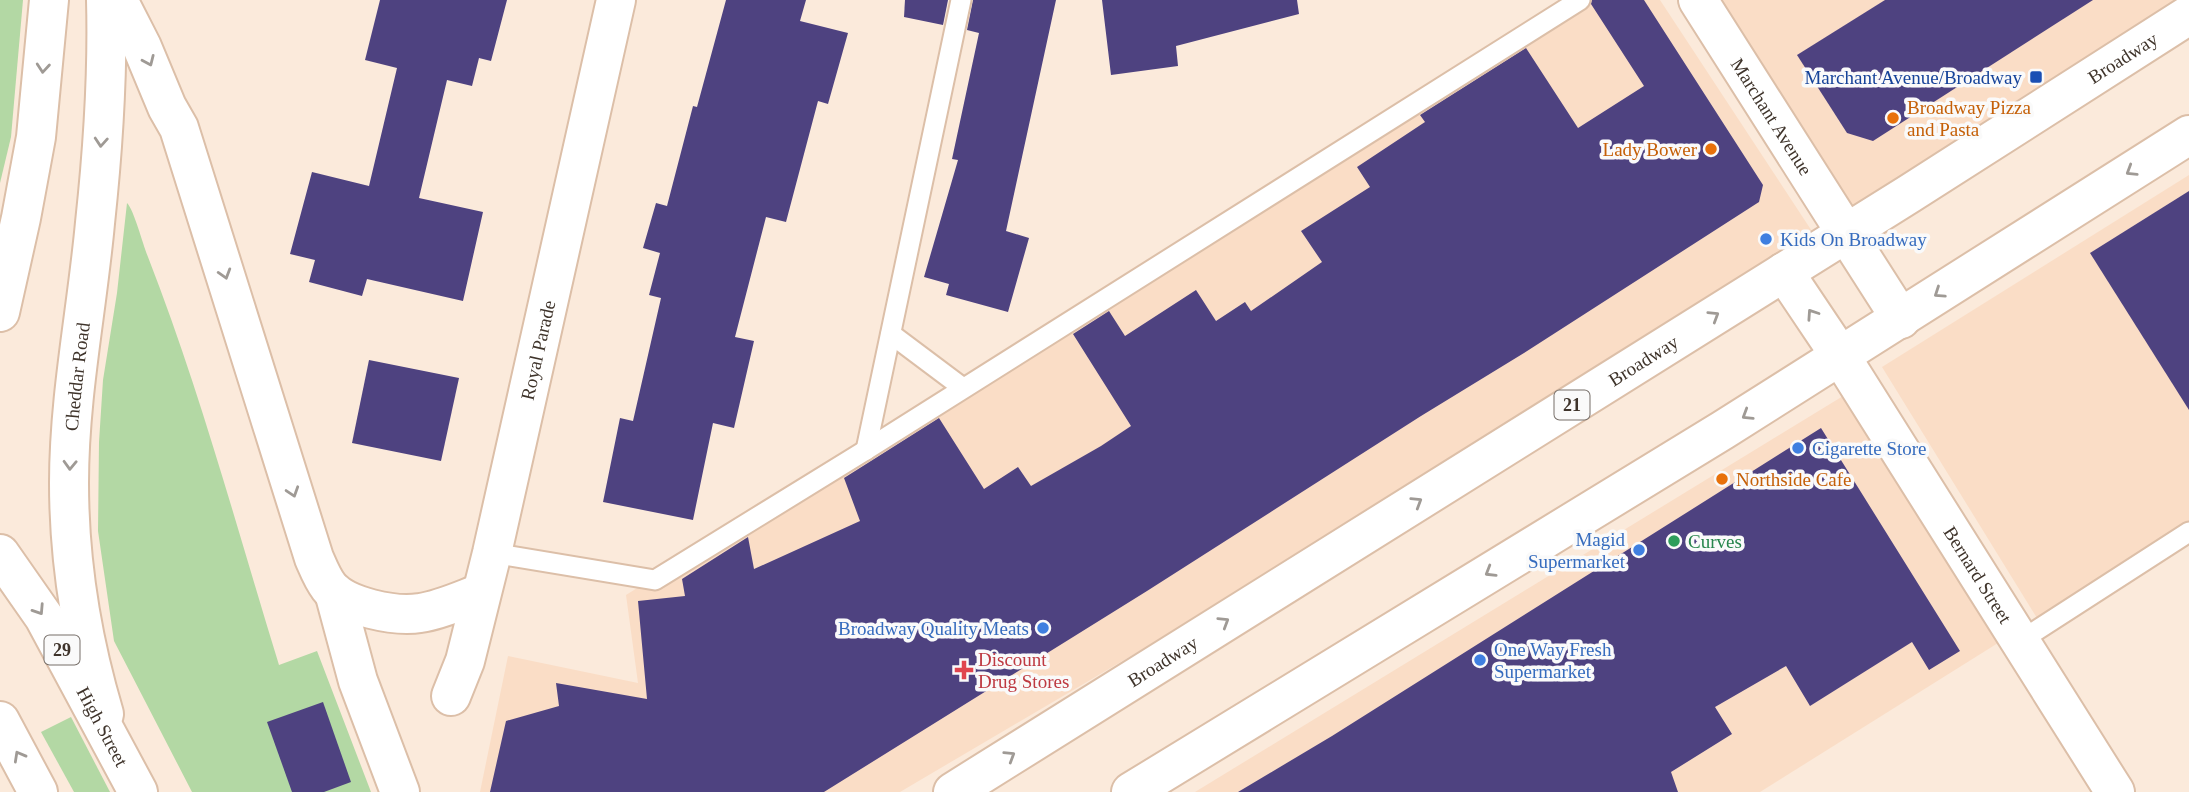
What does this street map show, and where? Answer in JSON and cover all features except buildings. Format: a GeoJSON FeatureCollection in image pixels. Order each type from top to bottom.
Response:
{"type":"FeatureCollection","features":[{"type":"Feature","properties":{"kind":"main road"},"geometry":{"type":"LineString","coordinates":[[0,312],[36,136],[49,0]]}},
{"type":"Feature","properties":{"kind":"main road","name":"Cheddar Road"},"geometry":{"type":"LineString","coordinates":[[106,0],[107,73],[103,128],[95,224],[74,383],[69,482],[72,549],[97,691],[132,776]]}},
{"type":"Feature","properties":{"kind":"main road"},"geometry":{"type":"LineString","coordinates":[[118,0],[179,128],[314,558],[334,592],[358,681],[400,792]]}},
{"type":"Feature","properties":{"kind":"main road","name":"Royal Parade"},"geometry":{"type":"LineString","coordinates":[[451,696],[466,662],[492,553],[616,0]]}},
{"type":"Feature","properties":{"kind":"main road","name":"Marchant Avenue"},"geometry":{"type":"LineString","coordinates":[[1698,0],[1901,318]]}},
{"type":"Feature","properties":{"kind":"main road","name":"Broadway"},"geometry":{"type":"LineString","coordinates":[[953,792],[2189,15]]}},
{"type":"Feature","properties":{"kind":"main road"},"geometry":{"type":"LineString","coordinates":[[1131,792],[1840,357],[2189,135]]}},
{"type":"Feature","properties":{"kind":"main road","name":"Bernard Street"},"geometry":{"type":"LineString","coordinates":[[1784,272],[2115,792]]}},
{"type":"Feature","properties":{"kind":"main road","name":"High Street"},"geometry":{"type":"LineString","coordinates":[[0,554],[44,617],[132,776]]}},
{"type":"Feature","properties":{"kind":"main road"},"geometry":{"type":"LineString","coordinates":[[334,592],[365,606],[403,615],[432,610],[481,593]]}},
{"type":"Feature","properties":{"kind":"main road"},"geometry":{"type":"LineString","coordinates":[[0,721],[38,792]]}},
{"type":"Feature","properties":{"kind":"lane"},"geometry":{"type":"LineString","coordinates":[[866,450],[961,0]]}},
{"type":"Feature","properties":{"kind":"lane"},"geometry":{"type":"LineString","coordinates":[[492,553],[655,580],[1580,0]]}},
{"type":"Feature","properties":{"kind":"lane"},"geometry":{"type":"LineString","coordinates":[[891,334],[964,388]]}},
{"type":"Feature","properties":{"kind":"lane"},"geometry":{"type":"LineString","coordinates":[[2020,641],[2189,532]]}},
{"type":"Feature","properties":{"kind":"shaded area"},"geometry":{"type":"Polygon","coordinates":[[[1579,0],[1660,0],[1823,248],[900,792],[480,792],[508,656],[638,683],[626,595],[1579,0]]]}},
{"type":"Feature","properties":{"kind":"shaded area"},"geometry":{"type":"Polygon","coordinates":[[[1704,0],[2189,0],[1846,233],[1704,0]]]}},
{"type":"Feature","properties":{"kind":"shaded area"},"geometry":{"type":"Polygon","coordinates":[[[2189,175],[2189,524],[2037,618],[1882,367],[2189,175]]]}},
{"type":"Feature","properties":{"kind":"shaded area"},"geometry":{"type":"Polygon","coordinates":[[[1848,393],[2006,638],[1760,792],[1195,792],[1848,393]]]}},
{"type":"Feature","properties":{"kind":"green space"},"geometry":{"type":"Polygon","coordinates":[[[0,0],[23,0],[11,137],[0,183],[0,0]]]}},
{"type":"Feature","properties":{"kind":"green space"},"geometry":{"type":"Polygon","coordinates":[[[127,203],[184,358],[279,665],[317,651],[371,792],[192,792],[114,641],[98,531],[99,442],[103,380],[117,293],[127,203]]]}},
{"type":"Feature","properties":{"kind":"green space"},"geometry":{"type":"Polygon","coordinates":[[[71,717],[110,792],[74,792],[41,732],[71,717]]]}},
{"type":"Feature","properties":{"kind":"place","name":"Marchant Avenue/Broadway"},"geometry":{"type":"Point","coordinates":[2036,77]}},
{"type":"Feature","properties":{"kind":"place","name":"Broadway Pizza and Pasta"},"geometry":{"type":"Point","coordinates":[1893,118]}},
{"type":"Feature","properties":{"kind":"place","name":"Lady Bower"},"geometry":{"type":"Point","coordinates":[1711,149]}},
{"type":"Feature","properties":{"kind":"place","name":"Kids On Broadway"},"geometry":{"type":"Point","coordinates":[1766,239]}},
{"type":"Feature","properties":{"kind":"place","name":"Cigarette Store"},"geometry":{"type":"Point","coordinates":[1798,448]}},
{"type":"Feature","properties":{"kind":"place","name":"Northside Cafe"},"geometry":{"type":"Point","coordinates":[1722,479]}},
{"type":"Feature","properties":{"kind":"place","name":"Curves"},"geometry":{"type":"Point","coordinates":[1674,541]}},
{"type":"Feature","properties":{"kind":"place","name":"Magid Supermarket"},"geometry":{"type":"Point","coordinates":[1639,550]}},
{"type":"Feature","properties":{"kind":"place","name":"Broadway Quality Meats"},"geometry":{"type":"Point","coordinates":[1043,628]}},
{"type":"Feature","properties":{"kind":"place","name":"One Way Fresh Supermarket"},"geometry":{"type":"Point","coordinates":[1480,660]}},
{"type":"Feature","properties":{"kind":"place","name":"Discount Drug Stores"},"geometry":{"type":"Point","coordinates":[964,670]}}]}
